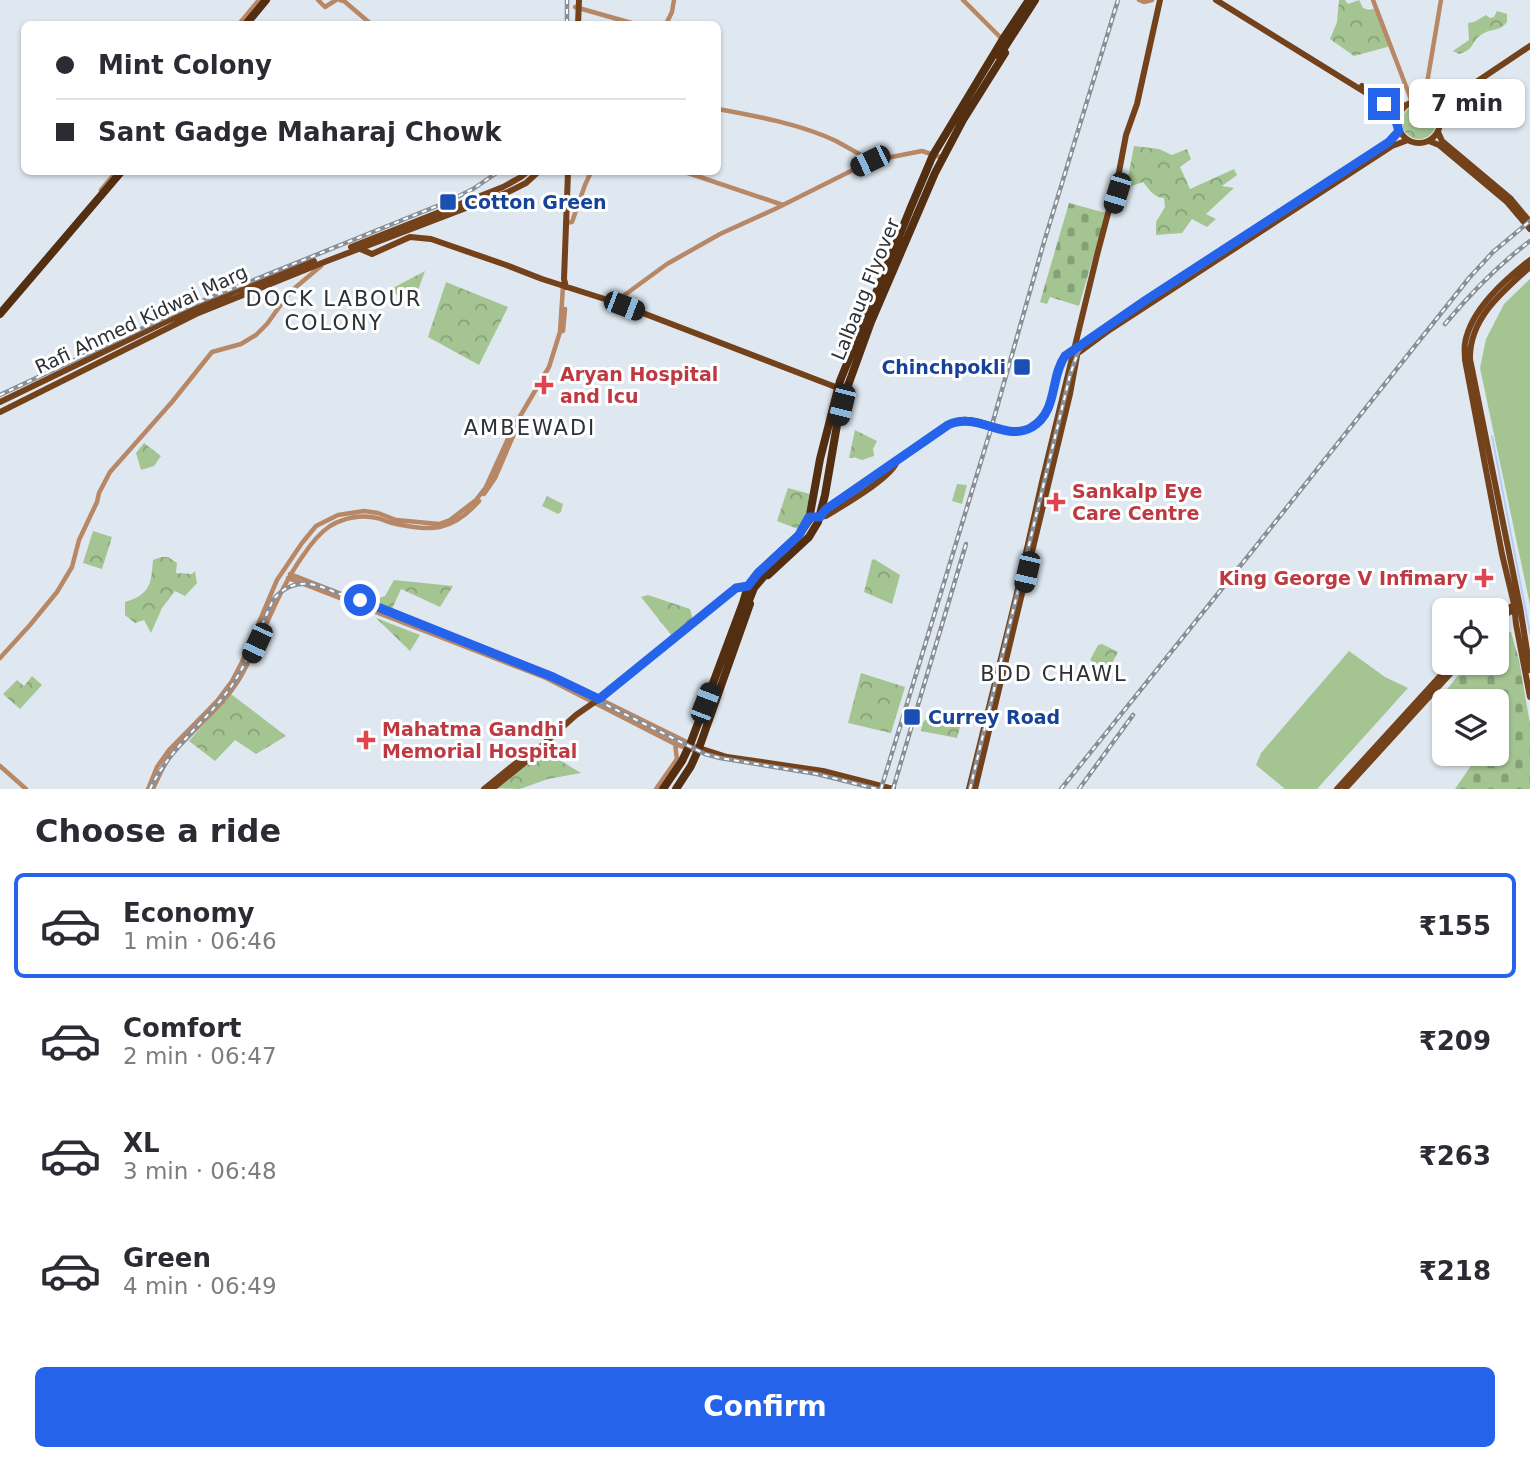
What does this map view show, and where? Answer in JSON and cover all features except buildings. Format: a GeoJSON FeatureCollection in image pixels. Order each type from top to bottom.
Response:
{"type":"FeatureCollection","features":[{"type":"Feature","properties":{"kind":"highway"},"geometry":{"type":"LineString","coordinates":[[245,21],[260,0]]}},
{"type":"Feature","properties":{"kind":"highway"},"geometry":{"type":"LineString","coordinates":[[246,21],[267,0]]}},
{"type":"Feature","properties":{"kind":"highway"},"geometry":{"type":"LineString","coordinates":[[677,789],[698,750],[756,591],[764,579],[808,537],[820,517],[841,389],[852,350],[933,155],[1034,0]]}},
{"type":"Feature","properties":{"kind":"highway","name":"Lalbaug Flyover"},"geometry":{"type":"LineString","coordinates":[[666,789],[686,762],[695,743],[754,588],[806,534],[813,521],[827,447],[844,381],[931,172],[959,118],[1034,0]]}},
{"type":"Feature","properties":{"kind":"highway"},"geometry":{"type":"LineString","coordinates":[[666,789],[689,747],[748,586],[758,573],[799,535],[809,517],[829,416],[935,173],[1007,41]]}},
{"type":"Feature","properties":{"kind":"highway"},"geometry":{"type":"LineString","coordinates":[[0,312],[116,175]]}},
{"type":"Feature","properties":{"kind":"main road"},"geometry":{"type":"LineString","coordinates":[[969,789],[1016,597],[1065,371],[1081,330],[1163,0]]}},
{"type":"Feature","properties":{"kind":"main road"},"geometry":{"type":"LineString","coordinates":[[1216,0],[1384,104],[1393,112],[1399,131],[1408,140],[1423,143],[1438,132]]}},
{"type":"Feature","properties":{"kind":"main road"},"geometry":{"type":"LineString","coordinates":[[1223,0],[1386,101],[1397,106],[1424,101],[1437,110],[1441,143],[1507,201],[1530,229]]}},
{"type":"Feature","properties":{"kind":"main road"},"geometry":{"type":"LineString","coordinates":[[1437,110],[1530,49]]}},
{"type":"Feature","properties":{"kind":"main road"},"geometry":{"type":"LineString","coordinates":[[1397,121],[1398,115],[1409,103]]}},
{"type":"Feature","properties":{"kind":"main road"},"geometry":{"type":"LineString","coordinates":[[1382,150],[1399,131]]}},
{"type":"Feature","properties":{"kind":"main road"},"geometry":{"type":"LineString","coordinates":[[1072,353],[1369,158],[1408,140]]}},
{"type":"Feature","properties":{"kind":"main road"},"geometry":{"type":"LineString","coordinates":[[1429,141],[1441,143],[1510,198],[1530,222]]}},
{"type":"Feature","properties":{"kind":"main road","name":"Rafi Ahmed Kidwai Marg"},"geometry":{"type":"LineString","coordinates":[[165,326],[503,187],[524,175]]}},
{"type":"Feature","properties":{"kind":"main road","name":"Rafi Ahmed Kidwai Marg"},"geometry":{"type":"LineString","coordinates":[[0,402],[233,292],[508,192],[535,175]]}},
{"type":"Feature","properties":{"kind":"main road"},"geometry":{"type":"LineString","coordinates":[[564,286],[561,279],[566,175]]}},
{"type":"Feature","properties":{"kind":"main road"},"geometry":{"type":"LineString","coordinates":[[356,247],[368,253],[376,253],[407,238],[420,237],[438,242],[614,302],[841,389]]}},
{"type":"Feature","properties":{"kind":"main road"},"geometry":{"type":"LineString","coordinates":[[1530,260],[1496,290],[1469,328],[1465,344],[1465,360],[1474,409],[1530,670]]}},
{"type":"Feature","properties":{"kind":"main road"},"geometry":{"type":"LineString","coordinates":[[1505,552],[1470,348],[1474,331],[1490,306],[1530,267]]}},
{"type":"Feature","properties":{"kind":"main road"},"geometry":{"type":"LineString","coordinates":[[809,517],[826,516],[878,481],[896,466],[900,458],[948,425],[969,420],[1013,431],[1034,427],[1045,415],[1060,363],[1092,335],[1119,320]]}},
{"type":"Feature","properties":{"kind":"main road"},"geometry":{"type":"LineString","coordinates":[[1081,330],[1092,335]]}},
{"type":"Feature","properties":{"kind":"main road","name":"Rafi Ahmed Kidwai Marg"},"geometry":{"type":"LineString","coordinates":[[0,412],[144,336]]}},
{"type":"Feature","properties":{"kind":"main road"},"geometry":{"type":"LineString","coordinates":[[975,789],[1070,394],[1072,353]]}},
{"type":"Feature","properties":{"kind":"main road"},"geometry":{"type":"LineString","coordinates":[[1056,381],[1065,371]]}},
{"type":"Feature","properties":{"kind":"main road"},"geometry":{"type":"LineString","coordinates":[[492,789],[576,715],[736,588],[748,586]]}},
{"type":"Feature","properties":{"kind":"main road"},"geometry":{"type":"LineString","coordinates":[[1509,612],[1517,606]]}},
{"type":"Feature","properties":{"kind":"main road"},"geometry":{"type":"LineString","coordinates":[[1517,606],[1516,624],[1530,697]]}},
{"type":"Feature","properties":{"kind":"main road"},"geometry":{"type":"LineString","coordinates":[[1509,621],[1516,624]]}},
{"type":"Feature","properties":{"kind":"main road"},"geometry":{"type":"LineString","coordinates":[[1337,789],[1441,675]]}},
{"type":"Feature","properties":{"kind":"main road"},"geometry":{"type":"LineString","coordinates":[[1345,789],[1449,675]]}},
{"type":"Feature","properties":{"kind":"main road"},"geometry":{"type":"LineString","coordinates":[[484,789],[526,755],[538,749]]}},
{"type":"Feature","properties":{"kind":"main road"},"geometry":{"type":"LineString","coordinates":[[698,750],[729,760],[794,767],[858,779],[892,789]]}},
{"type":"Feature","properties":{"kind":"street"},"geometry":{"type":"LineString","coordinates":[[318,0],[325,7],[338,0],[368,21]]}},
{"type":"Feature","properties":{"kind":"street"},"geometry":{"type":"LineString","coordinates":[[668,21],[674,0]]}},
{"type":"Feature","properties":{"kind":"street"},"geometry":{"type":"LineString","coordinates":[[963,0],[1007,41]]}},
{"type":"Feature","properties":{"kind":"street"},"geometry":{"type":"LineString","coordinates":[[1139,0],[1152,0]]}},
{"type":"Feature","properties":{"kind":"street"},"geometry":{"type":"LineString","coordinates":[[1373,0],[1409,103]]}},
{"type":"Feature","properties":{"kind":"street"},"geometry":{"type":"LineString","coordinates":[[1424,101],[1441,0]]}},
{"type":"Feature","properties":{"kind":"street"},"geometry":{"type":"LineString","coordinates":[[577,4],[626,21]]}},
{"type":"Feature","properties":{"kind":"street"},"geometry":{"type":"LineString","coordinates":[[721,110],[813,132],[836,141],[870,161]]}},
{"type":"Feature","properties":{"kind":"street"},"geometry":{"type":"LineString","coordinates":[[614,302],[667,264],[720,234],[870,161],[922,151],[943,158]]}},
{"type":"Feature","properties":{"kind":"street"},"geometry":{"type":"LineString","coordinates":[[0,312],[116,175]]}},
{"type":"Feature","properties":{"kind":"street"},"geometry":{"type":"LineString","coordinates":[[564,223],[571,223],[573,220],[590,175]]}},
{"type":"Feature","properties":{"kind":"street"},"geometry":{"type":"LineString","coordinates":[[694,175],[783,205]]}},
{"type":"Feature","properties":{"kind":"street"},"geometry":{"type":"LineString","coordinates":[[0,658],[57,592],[72,567],[79,540],[110,472],[212,352],[241,344],[256,335],[290,292],[327,261]]}},
{"type":"Feature","properties":{"kind":"street"},"geometry":{"type":"LineString","coordinates":[[150,789],[158,767],[169,750],[241,677],[289,576],[314,539],[342,520],[367,516],[396,522],[439,524],[450,520],[471,504],[486,487],[512,430],[549,367],[560,332],[564,286]]}},
{"type":"Feature","properties":{"kind":"street"},"geometry":{"type":"LineString","coordinates":[[223,697],[247,651],[277,580],[308,534],[316,526],[338,515],[364,511],[378,513],[396,522]]}},
{"type":"Feature","properties":{"kind":"street"},"geometry":{"type":"LineString","coordinates":[[289,576],[563,684],[689,747]]}},
{"type":"Feature","properties":{"kind":"street"},"geometry":{"type":"LineString","coordinates":[[597,701],[675,744],[698,750]]}},
{"type":"Feature","properties":{"kind":"street"},"geometry":{"type":"LineString","coordinates":[[656,789],[677,759],[675,744]]}},
{"type":"Feature","properties":{"kind":"street"},"geometry":{"type":"LineString","coordinates":[[0,767],[24,789]]}},
{"type":"Feature","properties":{"kind":"green space"},"geometry":{"type":"Polygon","coordinates":[[[1339,0],[1345,0],[1348,4],[1359,0],[1363,8],[1376,8],[1391,46],[1354,56],[1330,39],[1337,22],[1339,0]]]}},
{"type":"Feature","properties":{"kind":"green space"},"geometry":{"type":"Polygon","coordinates":[[[1497,11],[1507,14],[1507,22],[1504,25],[1481,35],[1471,48],[1464,52],[1459,54],[1453,51],[1469,40],[1468,23],[1486,15],[1494,17],[1497,11]]]}},
{"type":"Feature","properties":{"kind":"green space"},"geometry":{"type":"Polygon","coordinates":[[[1419,105],[1431,110],[1436,122],[1431,134],[1419,139],[1407,134],[1402,122],[1407,110],[1419,105]]]}},
{"type":"Feature","properties":{"kind":"green space"},"geometry":{"type":"Polygon","coordinates":[[[1134,146],[1159,149],[1172,155],[1187,149],[1191,159],[1180,167],[1190,189],[1234,169],[1237,175],[1222,186],[1234,188],[1206,214],[1216,219],[1207,227],[1192,219],[1182,233],[1156,235],[1156,222],[1165,207],[1164,198],[1155,195],[1143,182],[1126,188],[1134,146]]]}},
{"type":"Feature","properties":{"kind":"green space"},"geometry":{"type":"Polygon","coordinates":[[[1069,203],[1106,213],[1079,306],[1050,297],[1047,304],[1040,302],[1069,203]]]}},
{"type":"Feature","properties":{"kind":"green space"},"geometry":{"type":"Polygon","coordinates":[[[425,271],[411,310],[391,289],[425,271]]]}},
{"type":"Feature","properties":{"kind":"green space"},"geometry":{"type":"Polygon","coordinates":[[[1530,279],[1530,605],[1480,368],[1486,339],[1504,304],[1530,279]]]}},
{"type":"Feature","properties":{"kind":"green space"},"geometry":{"type":"Polygon","coordinates":[[[446,282],[508,307],[479,365],[428,337],[446,282]]]}},
{"type":"Feature","properties":{"kind":"green space"},"geometry":{"type":"Polygon","coordinates":[[[855,430],[877,441],[873,449],[874,456],[862,460],[849,458],[855,430]]]}},
{"type":"Feature","properties":{"kind":"green space"},"geometry":{"type":"Polygon","coordinates":[[[144,443],[161,456],[154,466],[141,470],[136,453],[144,443]]]}},
{"type":"Feature","properties":{"kind":"green space"},"geometry":{"type":"Polygon","coordinates":[[[957,484],[967,485],[962,504],[952,501],[957,484]]]}},
{"type":"Feature","properties":{"kind":"green space"},"geometry":{"type":"Polygon","coordinates":[[[788,488],[810,494],[804,522],[798,529],[777,521],[788,488]]]}},
{"type":"Feature","properties":{"kind":"green space"},"geometry":{"type":"Polygon","coordinates":[[[547,496],[563,504],[561,512],[558,514],[542,506],[547,496]]]}},
{"type":"Feature","properties":{"kind":"green space"},"geometry":{"type":"Polygon","coordinates":[[[93,531],[112,537],[102,569],[83,563],[93,531]]]}},
{"type":"Feature","properties":{"kind":"green space"},"geometry":{"type":"Polygon","coordinates":[[[168,557],[177,563],[176,573],[192,574],[195,571],[197,583],[185,596],[175,591],[162,608],[151,633],[144,620],[135,623],[125,615],[125,602],[145,592],[150,582],[153,560],[168,557]]]}},
{"type":"Feature","properties":{"kind":"green space"},"geometry":{"type":"Polygon","coordinates":[[[874,559],[900,575],[892,604],[864,592],[874,559]]]}},
{"type":"Feature","properties":{"kind":"green space"},"geometry":{"type":"Polygon","coordinates":[[[394,580],[453,586],[440,607],[401,589],[392,609],[368,602],[385,596],[394,580]]]}},
{"type":"Feature","properties":{"kind":"green space"},"geometry":{"type":"Polygon","coordinates":[[[648,595],[690,609],[693,620],[672,636],[641,597],[648,595]]]}},
{"type":"Feature","properties":{"kind":"green space"},"geometry":{"type":"Polygon","coordinates":[[[376,618],[420,635],[410,651],[376,618]]]}},
{"type":"Feature","properties":{"kind":"green space"},"geometry":{"type":"Polygon","coordinates":[[[1511,632],[1519,660],[1530,724],[1530,789],[1455,789],[1471,766],[1509,766],[1509,689],[1447,689],[1458,675],[1509,675],[1511,632]]]}},
{"type":"Feature","properties":{"kind":"green space"},"geometry":{"type":"Polygon","coordinates":[[[1102,644],[1118,652],[1108,671],[1090,660],[1098,645],[1102,644]]]}},
{"type":"Feature","properties":{"kind":"green space"},"geometry":{"type":"Polygon","coordinates":[[[1349,651],[1385,677],[1408,688],[1317,789],[1285,789],[1256,765],[1261,753],[1349,651]]]}},
{"type":"Feature","properties":{"kind":"green space"},"geometry":{"type":"Polygon","coordinates":[[[861,673],[905,687],[891,733],[848,723],[861,673]]]}},
{"type":"Feature","properties":{"kind":"green space"},"geometry":{"type":"Polygon","coordinates":[[[32,676],[42,685],[20,709],[3,694],[17,680],[24,686],[32,676]]]}},
{"type":"Feature","properties":{"kind":"green space"},"geometry":{"type":"Polygon","coordinates":[[[231,694],[286,736],[256,754],[235,740],[215,761],[189,741],[231,694]]]}},
{"type":"Feature","properties":{"kind":"green space"},"geometry":{"type":"Polygon","coordinates":[[[930,716],[962,720],[957,738],[921,731],[923,722],[930,716]]]}},
{"type":"Feature","properties":{"kind":"green space"},"geometry":{"type":"Polygon","coordinates":[[[543,750],[581,773],[548,779],[520,789],[493,788],[543,750]]]}},
{"type":"Feature","properties":{"kind":"waterway"},"geometry":{"type":"LineString","coordinates":[[1492,436],[1530,633]]}},
{"type":"Feature","properties":{"kind":"railway"},"geometry":{"type":"LineString","coordinates":[[567,0],[567,21]]}},
{"type":"Feature","properties":{"kind":"railway"},"geometry":{"type":"LineString","coordinates":[[881,789],[1118,0]]}},
{"type":"Feature","properties":{"kind":"railway"},"geometry":{"type":"LineString","coordinates":[[970,789],[1070,375],[1078,352],[1085,342],[1103,328],[1345,173]]}},
{"type":"Feature","properties":{"kind":"railway"},"geometry":{"type":"LineString","coordinates":[[0,395],[192,305],[447,202],[494,175]]}},
{"type":"Feature","properties":{"kind":"railway"},"geometry":{"type":"LineString","coordinates":[[1061,789],[1469,278],[1493,252],[1530,221]]}},
{"type":"Feature","properties":{"kind":"railway"},"geometry":{"type":"LineString","coordinates":[[1445,324],[1485,280],[1530,241]]}},
{"type":"Feature","properties":{"kind":"railway"},"geometry":{"type":"LineString","coordinates":[[893,789],[966,544]]}},
{"type":"Feature","properties":{"kind":"railway"},"geometry":{"type":"LineString","coordinates":[[150,789],[168,760],[230,688],[248,657],[273,600],[283,590],[301,584],[322,587],[542,673],[705,754],[817,774],[877,789]]}},
{"type":"Feature","properties":{"kind":"railway"},"geometry":{"type":"LineString","coordinates":[[1079,789],[1133,715]]}},
{"type":"Feature","properties":{"kind":"place","name":"Cotton Green"},"geometry":{"type":"Point","coordinates":[448,202]}},
{"type":"Feature","properties":{"kind":"place","name":"Chinchpokli"},"geometry":{"type":"Point","coordinates":[1022,367]}},
{"type":"Feature","properties":{"kind":"place","name":"Aryan Hospital and Icu"},"geometry":{"type":"Point","coordinates":[544,385]}},
{"type":"Feature","properties":{"kind":"place","name":"Sankalp Eye Care Centre"},"geometry":{"type":"Point","coordinates":[1056,502]}},
{"type":"Feature","properties":{"kind":"place","name":"King George V Infimary"},"geometry":{"type":"Point","coordinates":[1484,578]}},
{"type":"Feature","properties":{"kind":"place","name":"Currey Road"},"geometry":{"type":"Point","coordinates":[912,717]}},
{"type":"Feature","properties":{"kind":"place","name":"Mahatma Gandhi Memorial Hospital"},"geometry":{"type":"Point","coordinates":[366,740]}},
{"type":"Feature","properties":{"kind":"district","name":"DOCK LABOUR COLONY"},"geometry":{"type":"Point","coordinates":[334,311]}},
{"type":"Feature","properties":{"kind":"district","name":"AMBEWADI"},"geometry":{"type":"Point","coordinates":[530,428]}},
{"type":"Feature","properties":{"kind":"district","name":"BDD CHAWL"},"geometry":{"type":"Point","coordinates":[1054,674]}},
{"type":"Feature","properties":{"kind":"route"},"geometry":{"type":"LineString","coordinates":[[360,600],[553,677],[599,699],[736,588],[748,586],[758,573],[799,535],[809,517],[820,517],[825,510],[948,425],[969,420],[1013,431],[1034,427],[1049,406],[1055,377],[1065,356],[1092,335],[1389,142],[1399,131],[1393,112],[1384,104]]}}]}
